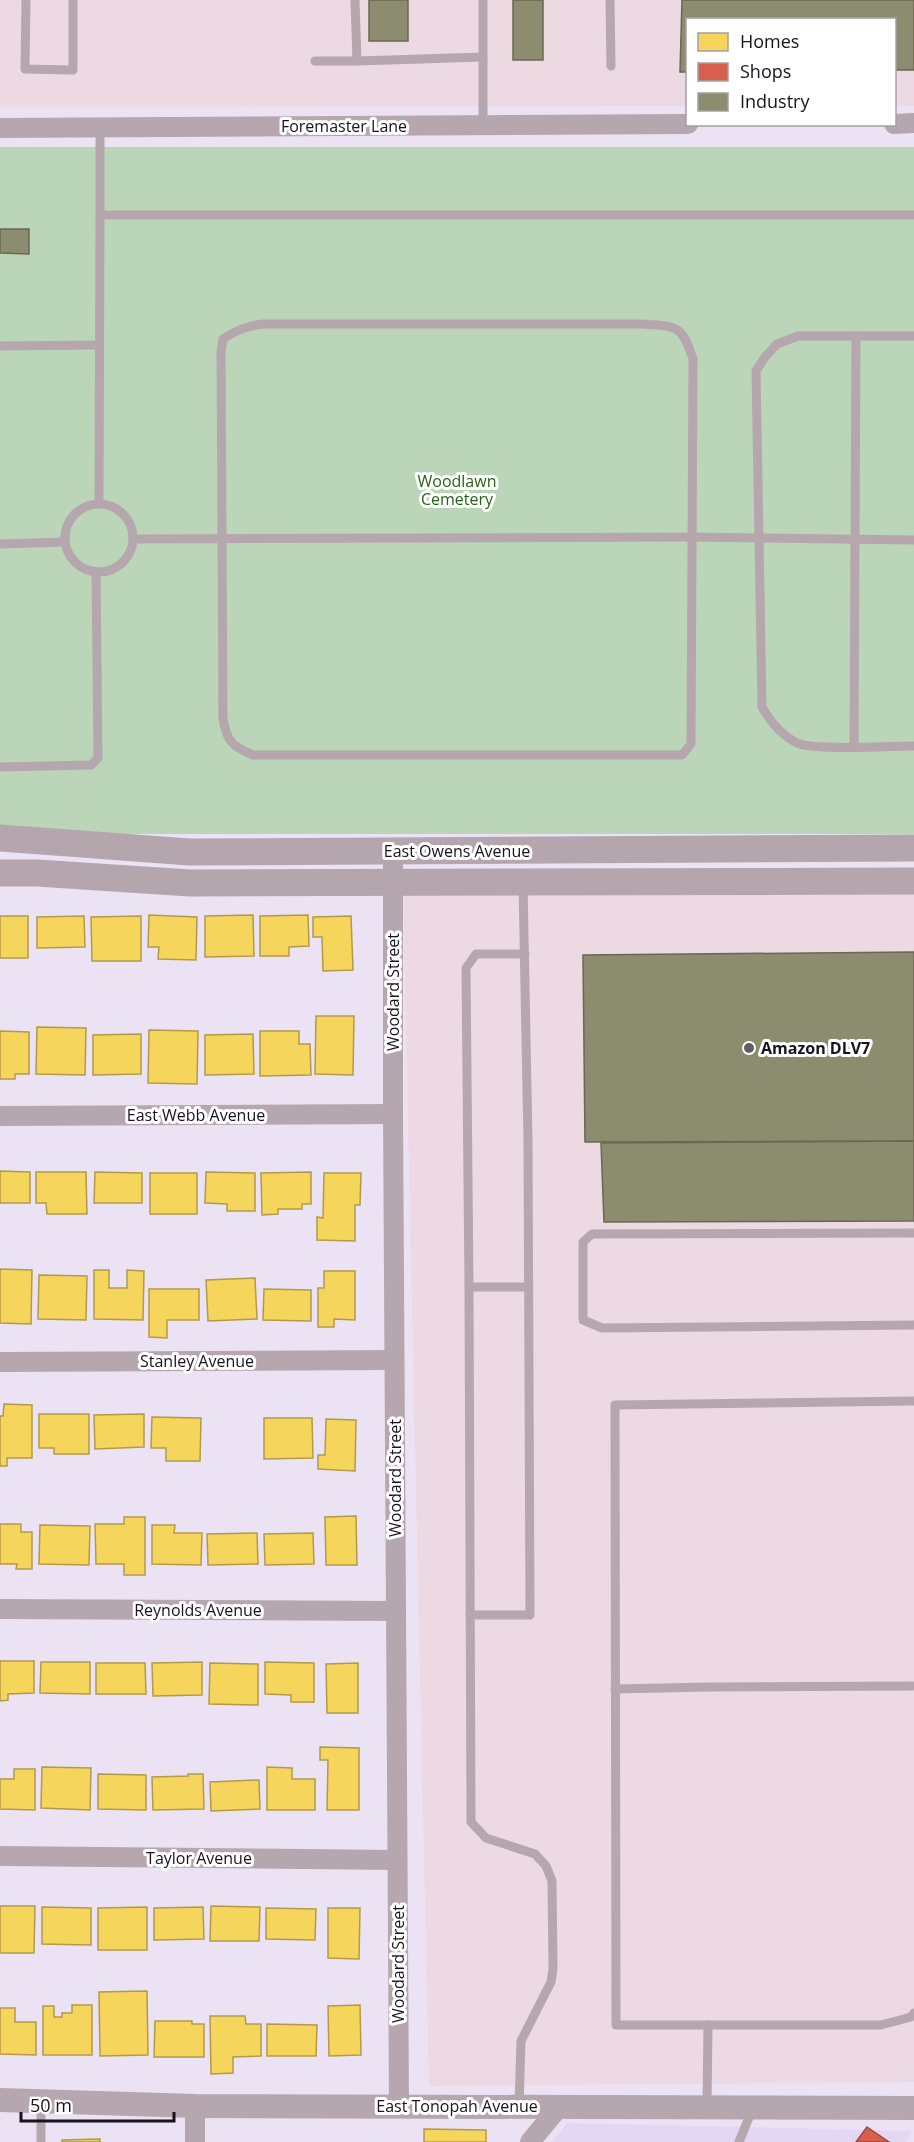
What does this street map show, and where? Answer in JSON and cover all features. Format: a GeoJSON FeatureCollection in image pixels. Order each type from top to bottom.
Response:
{"type":"FeatureCollection","features":[{"type":"Feature","properties":{"kind":"main road","name":"East Owens Avenue"},"geometry":{"type":"LineString","coordinates":[[0,838],[189,852],[914,848]]}},
{"type":"Feature","properties":{"kind":"main road","name":"East Owens Avenue"},"geometry":{"type":"LineString","coordinates":[[0,873],[190,883],[914,881]]}},
{"type":"Feature","properties":{"kind":"street"},"geometry":{"type":"LineString","coordinates":[[896,123],[914,123]]}},
{"type":"Feature","properties":{"kind":"street","name":"Foremaster Lane"},"geometry":{"type":"LineString","coordinates":[[0,128],[686,124]]}},
{"type":"Feature","properties":{"kind":"street","name":"Woodard Street"},"geometry":{"type":"LineString","coordinates":[[393,851],[399,2106]]}},
{"type":"Feature","properties":{"kind":"street","name":"East Webb Avenue"},"geometry":{"type":"LineString","coordinates":[[0,1116],[393,1114]]}},
{"type":"Feature","properties":{"kind":"street","name":"Stanley Avenue"},"geometry":{"type":"LineString","coordinates":[[0,1362],[394,1360]]}},
{"type":"Feature","properties":{"kind":"street","name":"Reynolds Avenue"},"geometry":{"type":"LineString","coordinates":[[0,1609],[396,1611]]}},
{"type":"Feature","properties":{"kind":"street","name":"Taylor Avenue"},"geometry":{"type":"LineString","coordinates":[[0,1857],[397,1860]]}},
{"type":"Feature","properties":{"kind":"street","name":"East Tonopah Avenue"},"geometry":{"type":"LineString","coordinates":[[0,2100],[195,2106],[914,2108]]}},
{"type":"Feature","properties":{"kind":"street"},"geometry":{"type":"LineString","coordinates":[[195,2106],[195,2142]]}},
{"type":"Feature","properties":{"kind":"street"},"geometry":{"type":"LineString","coordinates":[[530,2142],[559,2107]]}},
{"type":"Feature","properties":{"kind":"lane"},"geometry":{"type":"LineString","coordinates":[[26,0],[25,69],[73,70],[73,0]]}},
{"type":"Feature","properties":{"kind":"lane"},"geometry":{"type":"LineString","coordinates":[[355,0],[357,61]]}},
{"type":"Feature","properties":{"kind":"lane"},"geometry":{"type":"LineString","coordinates":[[483,0],[483,125]]}},
{"type":"Feature","properties":{"kind":"lane"},"geometry":{"type":"LineString","coordinates":[[610,0],[611,66]]}},
{"type":"Feature","properties":{"kind":"lane"},"geometry":{"type":"LineString","coordinates":[[315,61],[483,57]]}},
{"type":"Feature","properties":{"kind":"lane"},"geometry":{"type":"LineString","coordinates":[[99,503],[100,127]]}},
{"type":"Feature","properties":{"kind":"lane"},"geometry":{"type":"LineString","coordinates":[[100,215],[914,215]]}},
{"type":"Feature","properties":{"kind":"lane"},"geometry":{"type":"LineString","coordinates":[[263,324],[642,324],[678,329],[687,341],[693,359],[690,744],[682,755],[670,756],[253,755],[234,747],[226,734],[223,719],[223,538],[223,339],[244,326],[263,324]]}},
{"type":"Feature","properties":{"kind":"lane"},"geometry":{"type":"LineString","coordinates":[[914,336],[798,336],[777,344],[756,371],[762,707],[770,722],[800,745],[914,746]]}},
{"type":"Feature","properties":{"kind":"lane"},"geometry":{"type":"LineString","coordinates":[[854,746],[856,336]]}},
{"type":"Feature","properties":{"kind":"lane"},"geometry":{"type":"LineString","coordinates":[[0,346],[98,345]]}},
{"type":"Feature","properties":{"kind":"lane"},"geometry":{"type":"LineString","coordinates":[[99,503],[120,510],[128,518],[133,528],[134,539],[132,550],[118,567],[96,572],[75,563],[68,553],[65,542],[70,519],[77,511],[88,505],[99,503]]}},
{"type":"Feature","properties":{"kind":"lane"},"geometry":{"type":"LineString","coordinates":[[134,539],[693,537],[914,540]]}},
{"type":"Feature","properties":{"kind":"lane"},"geometry":{"type":"LineString","coordinates":[[0,544],[65,542]]}},
{"type":"Feature","properties":{"kind":"lane"},"geometry":{"type":"LineString","coordinates":[[0,767],[77,767],[92,765],[98,758],[96,572]]}},
{"type":"Feature","properties":{"kind":"lane"},"geometry":{"type":"LineString","coordinates":[[470,1615],[530,1615],[528,1141],[523,882]]}},
{"type":"Feature","properties":{"kind":"lane"},"geometry":{"type":"LineString","coordinates":[[519,2107],[521,2041],[550,1982],[553,1969],[552,1881],[546,1866],[535,1854],[486,1838],[471,1822],[466,968],[476,954],[525,954]]}},
{"type":"Feature","properties":{"kind":"lane"},"geometry":{"type":"LineString","coordinates":[[914,1233],[592,1234],[583,1242],[582,1256],[583,1320],[602,1328],[914,1325]]}},
{"type":"Feature","properties":{"kind":"lane"},"geometry":{"type":"LineString","coordinates":[[469,1287],[528,1287]]}},
{"type":"Feature","properties":{"kind":"lane"},"geometry":{"type":"LineString","coordinates":[[914,1401],[615,1405],[616,2025],[881,2025],[911,2017],[914,2013]]}},
{"type":"Feature","properties":{"kind":"lane"},"geometry":{"type":"LineString","coordinates":[[615,1689],[708,1686],[914,1686]]}},
{"type":"Feature","properties":{"kind":"lane"},"geometry":{"type":"LineString","coordinates":[[707,2108],[708,2025]]}},
{"type":"Feature","properties":{"kind":"lane"},"geometry":{"type":"LineString","coordinates":[[41,2100],[41,2142]]}},
{"type":"Feature","properties":{"kind":"lane"},"geometry":{"type":"LineString","coordinates":[[739,2142],[752,2108]]}},
{"type":"Feature","properties":{"kind":"shaded area"},"geometry":{"type":"Polygon","coordinates":[[[0,0],[914,0],[914,106],[896,106],[896,18],[686,18],[686,106],[0,107],[0,0]]]}},
{"type":"Feature","properties":{"kind":"shaded area"},"geometry":{"type":"Polygon","coordinates":[[[914,891],[914,2082],[429,2086],[403,894],[914,891]]]}},
{"type":"Feature","properties":{"kind":"shaded area"},"geometry":{"type":"Polygon","coordinates":[[[567,2123],[913,2131],[905,2142],[552,2142],[567,2123]]]}},
{"type":"Feature","properties":{"kind":"green space","name":"Woodlawn Cemetery"},"geometry":{"type":"Polygon","coordinates":[[[0,147],[914,147],[914,834],[0,834],[0,147]]]}},
{"type":"Feature","properties":{"kind":"building: Homes"},"geometry":{"type":"Polygon","coordinates":[[[149,915],[197,917],[196,960],[158,959],[159,947],[148,947],[149,915]]]}},
{"type":"Feature","properties":{"kind":"building: Homes"},"geometry":{"type":"Polygon","coordinates":[[[253,915],[254,956],[205,957],[205,916],[253,915]]]}},
{"type":"Feature","properties":{"kind":"building: Homes"},"geometry":{"type":"Polygon","coordinates":[[[308,915],[309,946],[289,947],[289,956],[260,956],[260,916],[308,915]]]}},
{"type":"Feature","properties":{"kind":"building: Homes"},"geometry":{"type":"Polygon","coordinates":[[[0,916],[28,916],[28,958],[0,958],[0,916]]]}},
{"type":"Feature","properties":{"kind":"building: Homes"},"geometry":{"type":"Polygon","coordinates":[[[84,916],[85,947],[37,948],[37,917],[84,916]]]}},
{"type":"Feature","properties":{"kind":"building: Homes"},"geometry":{"type":"Polygon","coordinates":[[[141,916],[141,961],[92,961],[91,917],[141,916]]]}},
{"type":"Feature","properties":{"kind":"building: Homes"},"geometry":{"type":"Polygon","coordinates":[[[351,916],[353,970],[323,971],[322,937],[313,937],[313,917],[351,916]]]}},
{"type":"Feature","properties":{"kind":"building: Homes"},"geometry":{"type":"Polygon","coordinates":[[[316,1016],[354,1016],[353,1075],[315,1074],[316,1016]]]}},
{"type":"Feature","properties":{"kind":"building: Homes"},"geometry":{"type":"Polygon","coordinates":[[[37,1027],[86,1028],[85,1075],[36,1074],[37,1027]]]}},
{"type":"Feature","properties":{"kind":"building: Homes"},"geometry":{"type":"Polygon","coordinates":[[[149,1030],[198,1031],[197,1084],[148,1083],[149,1030]]]}},
{"type":"Feature","properties":{"kind":"building: Homes"},"geometry":{"type":"Polygon","coordinates":[[[0,1031],[29,1032],[29,1074],[15,1074],[15,1079],[0,1079],[0,1031]]]}},
{"type":"Feature","properties":{"kind":"building: Homes"},"geometry":{"type":"Polygon","coordinates":[[[260,1031],[299,1031],[299,1044],[310,1044],[311,1075],[260,1076],[260,1031]]]}},
{"type":"Feature","properties":{"kind":"building: Homes"},"geometry":{"type":"Polygon","coordinates":[[[141,1034],[141,1074],[93,1075],[93,1035],[141,1034]]]}},
{"type":"Feature","properties":{"kind":"building: Homes"},"geometry":{"type":"Polygon","coordinates":[[[253,1034],[254,1074],[205,1075],[205,1035],[253,1034]]]}},
{"type":"Feature","properties":{"kind":"building: Homes"},"geometry":{"type":"Polygon","coordinates":[[[0,1171],[30,1172],[30,1203],[0,1203],[0,1171]]]}},
{"type":"Feature","properties":{"kind":"building: Homes"},"geometry":{"type":"Polygon","coordinates":[[[36,1172],[86,1172],[87,1214],[47,1214],[46,1203],[36,1203],[36,1172]]]}},
{"type":"Feature","properties":{"kind":"building: Homes"},"geometry":{"type":"Polygon","coordinates":[[[95,1172],[142,1173],[142,1203],[94,1203],[95,1172]]]}},
{"type":"Feature","properties":{"kind":"building: Homes"},"geometry":{"type":"Polygon","coordinates":[[[206,1172],[255,1173],[255,1211],[227,1211],[227,1204],[205,1203],[206,1172]]]}},
{"type":"Feature","properties":{"kind":"building: Homes"},"geometry":{"type":"Polygon","coordinates":[[[311,1172],[311,1204],[302,1204],[302,1209],[278,1209],[278,1214],[262,1215],[261,1173],[311,1172]]]}},
{"type":"Feature","properties":{"kind":"building: Homes"},"geometry":{"type":"Polygon","coordinates":[[[150,1173],[197,1173],[197,1214],[150,1214],[150,1173]]]}},
{"type":"Feature","properties":{"kind":"building: Homes"},"geometry":{"type":"Polygon","coordinates":[[[324,1173],[361,1173],[360,1205],[355,1205],[355,1241],[317,1240],[317,1217],[323,1218],[324,1173]]]}},
{"type":"Feature","properties":{"kind":"building: Homes"},"geometry":{"type":"Polygon","coordinates":[[[0,1269],[32,1270],[31,1324],[0,1323],[0,1269]]]}},
{"type":"Feature","properties":{"kind":"building: Homes"},"geometry":{"type":"Polygon","coordinates":[[[94,1270],[109,1270],[109,1288],[127,1288],[127,1270],[144,1271],[143,1320],[94,1319],[94,1270]]]}},
{"type":"Feature","properties":{"kind":"building: Homes"},"geometry":{"type":"Polygon","coordinates":[[[324,1271],[355,1271],[355,1320],[334,1319],[334,1327],[318,1327],[318,1288],[324,1288],[324,1271]]]}},
{"type":"Feature","properties":{"kind":"building: Homes"},"geometry":{"type":"Polygon","coordinates":[[[39,1275],[87,1276],[86,1320],[38,1319],[39,1275]]]}},
{"type":"Feature","properties":{"kind":"building: Homes"},"geometry":{"type":"Polygon","coordinates":[[[255,1278],[257,1319],[208,1321],[206,1280],[255,1278]]]}},
{"type":"Feature","properties":{"kind":"building: Homes"},"geometry":{"type":"Polygon","coordinates":[[[149,1289],[199,1289],[199,1320],[167,1320],[167,1338],[149,1337],[149,1289]]]}},
{"type":"Feature","properties":{"kind":"building: Homes"},"geometry":{"type":"Polygon","coordinates":[[[264,1289],[311,1290],[311,1321],[263,1320],[264,1289]]]}},
{"type":"Feature","properties":{"kind":"building: Homes"},"geometry":{"type":"Polygon","coordinates":[[[4,1404],[32,1405],[32,1458],[7,1458],[7,1466],[0,1466],[0,1416],[3,1416],[4,1404]]]}},
{"type":"Feature","properties":{"kind":"building: Homes"},"geometry":{"type":"Polygon","coordinates":[[[39,1414],[89,1414],[89,1454],[54,1454],[54,1448],[39,1448],[39,1414]]]}},
{"type":"Feature","properties":{"kind":"building: Homes"},"geometry":{"type":"Polygon","coordinates":[[[144,1414],[144,1447],[95,1449],[94,1415],[144,1414]]]}},
{"type":"Feature","properties":{"kind":"building: Homes"},"geometry":{"type":"Polygon","coordinates":[[[152,1417],[201,1418],[200,1461],[166,1461],[166,1448],[151,1448],[152,1417]]]}},
{"type":"Feature","properties":{"kind":"building: Homes"},"geometry":{"type":"Polygon","coordinates":[[[264,1418],[312,1418],[313,1458],[264,1459],[264,1418]]]}},
{"type":"Feature","properties":{"kind":"building: Homes"},"geometry":{"type":"Polygon","coordinates":[[[326,1419],[356,1420],[355,1471],[318,1469],[318,1455],[325,1455],[326,1419]]]}},
{"type":"Feature","properties":{"kind":"building: Homes"},"geometry":{"type":"Polygon","coordinates":[[[356,1516],[357,1565],[326,1565],[325,1517],[356,1516]]]}},
{"type":"Feature","properties":{"kind":"building: Homes"},"geometry":{"type":"Polygon","coordinates":[[[124,1517],[145,1517],[145,1575],[124,1575],[124,1564],[96,1564],[95,1524],[124,1524],[124,1517]]]}},
{"type":"Feature","properties":{"kind":"building: Homes"},"geometry":{"type":"Polygon","coordinates":[[[0,1524],[21,1524],[21,1532],[32,1532],[32,1569],[16,1569],[17,1564],[0,1564],[0,1524]]]}},
{"type":"Feature","properties":{"kind":"building: Homes"},"geometry":{"type":"Polygon","coordinates":[[[40,1525],[90,1526],[89,1565],[39,1564],[40,1525]]]}},
{"type":"Feature","properties":{"kind":"building: Homes"},"geometry":{"type":"Polygon","coordinates":[[[152,1525],[175,1525],[174,1533],[202,1533],[201,1565],[152,1564],[152,1525]]]}},
{"type":"Feature","properties":{"kind":"building: Homes"},"geometry":{"type":"Polygon","coordinates":[[[257,1533],[258,1564],[208,1565],[207,1534],[257,1533]]]}},
{"type":"Feature","properties":{"kind":"building: Homes"},"geometry":{"type":"Polygon","coordinates":[[[313,1533],[314,1564],[265,1565],[264,1534],[313,1533]]]}},
{"type":"Feature","properties":{"kind":"building: Homes"},"geometry":{"type":"Polygon","coordinates":[[[0,1661],[34,1661],[34,1693],[8,1694],[8,1700],[0,1701],[0,1661]]]}},
{"type":"Feature","properties":{"kind":"building: Homes"},"geometry":{"type":"Polygon","coordinates":[[[41,1662],[90,1662],[90,1694],[40,1693],[41,1662]]]}},
{"type":"Feature","properties":{"kind":"building: Homes"},"geometry":{"type":"Polygon","coordinates":[[[202,1662],[202,1695],[153,1696],[152,1663],[202,1662]]]}},
{"type":"Feature","properties":{"kind":"building: Homes"},"geometry":{"type":"Polygon","coordinates":[[[265,1662],[314,1663],[314,1702],[291,1702],[291,1695],[265,1694],[265,1662]]]}},
{"type":"Feature","properties":{"kind":"building: Homes"},"geometry":{"type":"Polygon","coordinates":[[[96,1663],[145,1663],[146,1694],[96,1694],[96,1663]]]}},
{"type":"Feature","properties":{"kind":"building: Homes"},"geometry":{"type":"Polygon","coordinates":[[[210,1663],[258,1664],[258,1705],[209,1704],[210,1663]]]}},
{"type":"Feature","properties":{"kind":"building: Homes"},"geometry":{"type":"Polygon","coordinates":[[[358,1663],[358,1713],[327,1713],[326,1664],[358,1663]]]}},
{"type":"Feature","properties":{"kind":"building: Homes"},"geometry":{"type":"Polygon","coordinates":[[[320,1747],[359,1748],[359,1810],[327,1810],[328,1760],[320,1760],[320,1747]]]}},
{"type":"Feature","properties":{"kind":"building: Homes"},"geometry":{"type":"Polygon","coordinates":[[[42,1767],[91,1768],[90,1810],[41,1808],[42,1767]]]}},
{"type":"Feature","properties":{"kind":"building: Homes"},"geometry":{"type":"Polygon","coordinates":[[[267,1767],[292,1768],[292,1779],[315,1779],[315,1810],[267,1810],[267,1767]]]}},
{"type":"Feature","properties":{"kind":"building: Homes"},"geometry":{"type":"Polygon","coordinates":[[[14,1769],[35,1769],[35,1810],[0,1809],[0,1779],[14,1779],[14,1769]]]}},
{"type":"Feature","properties":{"kind":"building: Homes"},"geometry":{"type":"Polygon","coordinates":[[[98,1774],[146,1775],[146,1810],[98,1809],[98,1774]]]}},
{"type":"Feature","properties":{"kind":"building: Homes"},"geometry":{"type":"Polygon","coordinates":[[[188,1774],[203,1774],[204,1809],[153,1810],[152,1777],[188,1776],[188,1774]]]}},
{"type":"Feature","properties":{"kind":"building: Homes"},"geometry":{"type":"Polygon","coordinates":[[[259,1780],[260,1809],[211,1811],[210,1782],[259,1780]]]}},
{"type":"Feature","properties":{"kind":"building: Homes"},"geometry":{"type":"Polygon","coordinates":[[[0,1906],[35,1906],[34,1953],[0,1953],[0,1906]]]}},
{"type":"Feature","properties":{"kind":"building: Homes"},"geometry":{"type":"Polygon","coordinates":[[[211,1906],[260,1907],[259,1941],[210,1941],[211,1906]]]}},
{"type":"Feature","properties":{"kind":"building: Homes"},"geometry":{"type":"Polygon","coordinates":[[[42,1907],[91,1908],[91,1945],[42,1944],[42,1907]]]}},
{"type":"Feature","properties":{"kind":"building: Homes"},"geometry":{"type":"Polygon","coordinates":[[[147,1907],[147,1950],[98,1950],[98,1908],[147,1907]]]}},
{"type":"Feature","properties":{"kind":"building: Homes"},"geometry":{"type":"Polygon","coordinates":[[[203,1907],[204,1939],[154,1940],[154,1908],[203,1907]]]}},
{"type":"Feature","properties":{"kind":"building: Homes"},"geometry":{"type":"Polygon","coordinates":[[[266,1908],[316,1909],[315,1940],[266,1939],[266,1908]]]}},
{"type":"Feature","properties":{"kind":"building: Homes"},"geometry":{"type":"Polygon","coordinates":[[[328,1908],[360,1908],[359,1959],[328,1958],[328,1908]]]}},
{"type":"Feature","properties":{"kind":"building: Homes"},"geometry":{"type":"Polygon","coordinates":[[[147,1991],[148,2055],[100,2056],[99,1992],[147,1991]]]}},
{"type":"Feature","properties":{"kind":"building: Homes"},"geometry":{"type":"Polygon","coordinates":[[[72,2005],[92,2005],[92,2055],[43,2055],[43,2006],[54,2006],[54,2017],[62,2017],[62,2013],[72,2013],[72,2005]]]}},
{"type":"Feature","properties":{"kind":"building: Homes"},"geometry":{"type":"Polygon","coordinates":[[[360,2005],[361,2055],[329,2056],[328,2006],[360,2005]]]}},
{"type":"Feature","properties":{"kind":"building: Homes"},"geometry":{"type":"Polygon","coordinates":[[[0,2008],[15,2008],[15,2022],[36,2022],[36,2055],[0,2054],[0,2008]]]}},
{"type":"Feature","properties":{"kind":"building: Homes"},"geometry":{"type":"Polygon","coordinates":[[[210,2016],[245,2016],[246,2024],[261,2024],[261,2056],[233,2057],[233,2073],[211,2074],[210,2016]]]}},
{"type":"Feature","properties":{"kind":"building: Homes"},"geometry":{"type":"Polygon","coordinates":[[[155,2021],[192,2021],[192,2024],[204,2024],[204,2057],[154,2057],[155,2021]]]}},
{"type":"Feature","properties":{"kind":"building: Homes"},"geometry":{"type":"Polygon","coordinates":[[[267,2024],[317,2025],[316,2056],[267,2056],[267,2024]]]}},
{"type":"Feature","properties":{"kind":"building: Homes"},"geometry":{"type":"Polygon","coordinates":[[[424,2129],[486,2130],[486,2142],[424,2142],[424,2129]]]}},
{"type":"Feature","properties":{"kind":"building: Homes"},"geometry":{"type":"Polygon","coordinates":[[[100,2139],[100,2142],[62,2142],[62,2140],[100,2139]]]}},
{"type":"Feature","properties":{"kind":"building: Shops"},"geometry":{"type":"Polygon","coordinates":[[[867,2127],[889,2142],[856,2142],[867,2127]]]}},
{"type":"Feature","properties":{"kind":"building: Industry"},"geometry":{"type":"Polygon","coordinates":[[[369,0],[408,0],[408,41],[369,41],[369,0]]]}},
{"type":"Feature","properties":{"kind":"building: Industry"},"geometry":{"type":"Polygon","coordinates":[[[513,0],[543,0],[543,60],[513,60],[513,0]]]}},
{"type":"Feature","properties":{"kind":"building: Industry"},"geometry":{"type":"Polygon","coordinates":[[[682,0],[914,0],[914,70],[896,70],[896,18],[686,18],[686,72],[680,72],[682,0]]]}},
{"type":"Feature","properties":{"kind":"building: Industry"},"geometry":{"type":"Polygon","coordinates":[[[0,229],[29,229],[29,254],[0,253],[0,229]]]}},
{"type":"Feature","properties":{"kind":"building: Industry","name":"Amazon DLV7"},"geometry":{"type":"Polygon","coordinates":[[[914,952],[914,1141],[585,1142],[583,955],[914,952]]]}},
{"type":"Feature","properties":{"kind":"building: Industry"},"geometry":{"type":"Polygon","coordinates":[[[914,1141],[914,1221],[604,1222],[601,1143],[914,1141]]]}},
{"type":"Feature","properties":{"kind":"place","name":"Amazon DLV7"},"geometry":{"type":"Point","coordinates":[749,1048]}}]}
